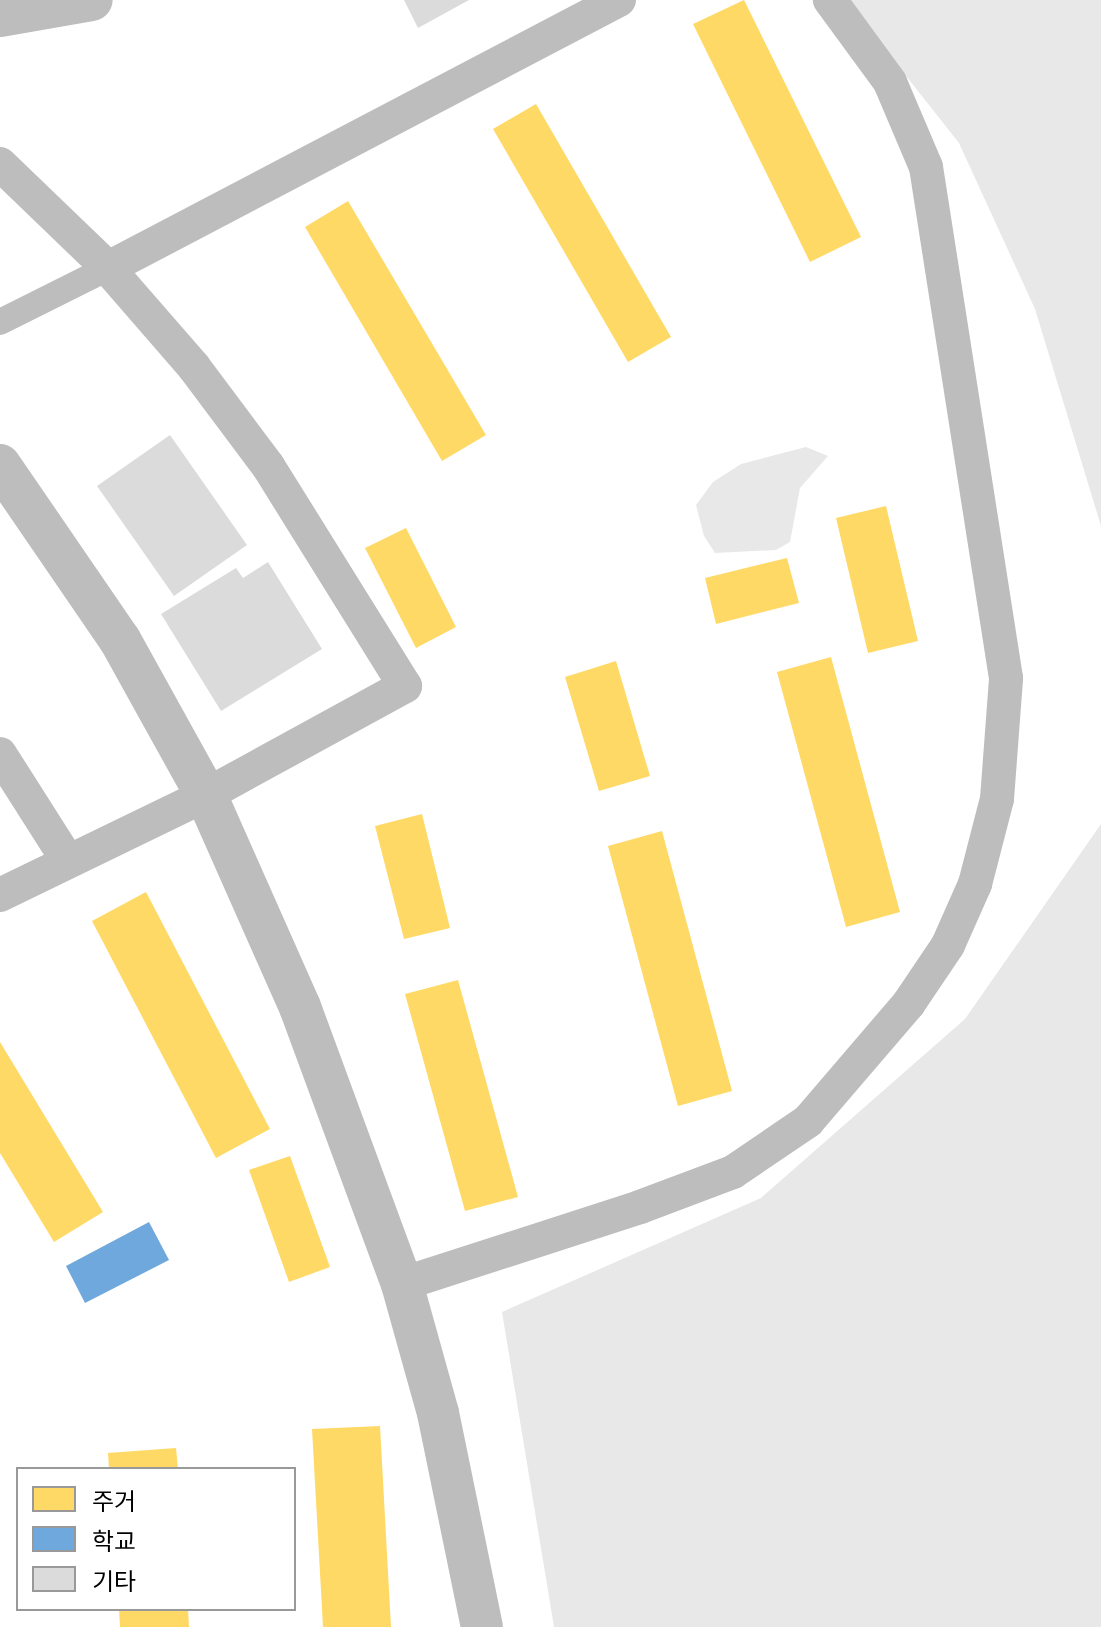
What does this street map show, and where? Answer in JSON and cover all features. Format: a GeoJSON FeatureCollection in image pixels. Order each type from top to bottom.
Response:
{"type":"FeatureCollection","features":[{"type":"Feature","properties":{"kind":"street"},"geometry":{"type":"LineString","coordinates":[[0,16],[92,0]]}},
{"type":"Feature","properties":{"kind":"street"},"geometry":{"type":"LineString","coordinates":[[0,322],[619,0]]}},
{"type":"Feature","properties":{"kind":"street"},"geometry":{"type":"LineString","coordinates":[[402,1284],[733,1172],[808,1121],[909,1003],[948,945],[975,884],[997,799],[1006,678],[926,167],[890,82],[830,0]]}},
{"type":"Feature","properties":{"kind":"street"},"geometry":{"type":"LineString","coordinates":[[0,164],[108,268],[194,367],[268,466],[405,686],[206,795],[0,895]]}},
{"type":"Feature","properties":{"kind":"street"},"geometry":{"type":"LineString","coordinates":[[0,465],[120,640],[206,795],[300,1007],[402,1284],[438,1413],[482,1627]]}},
{"type":"Feature","properties":{"kind":"street"},"geometry":{"type":"LineString","coordinates":[[0,754],[68,861]]}},
{"type":"Feature","properties":{"kind":"shaded area"},"geometry":{"type":"Polygon","coordinates":[[[846,0],[1101,0],[1101,526],[1035,309],[959,143],[846,0]]]}},
{"type":"Feature","properties":{"kind":"shaded area"},"geometry":{"type":"Polygon","coordinates":[[[806,447],[828,456],[800,488],[790,542],[776,550],[715,553],[704,536],[696,505],[713,482],[741,464],[806,447]]]}},
{"type":"Feature","properties":{"kind":"shaded area"},"geometry":{"type":"Polygon","coordinates":[[[1101,824],[1101,1627],[554,1627],[502,1312],[761,1198],[965,1019],[1101,824]]]}},
{"type":"Feature","properties":{"kind":"building: 주거"},"geometry":{"type":"Polygon","coordinates":[[[744,0],[861,237],[810,262],[693,24],[744,0]]]}},
{"type":"Feature","properties":{"kind":"building: 주거"},"geometry":{"type":"Polygon","coordinates":[[[536,104],[671,337],[628,362],[493,129],[536,104]]]}},
{"type":"Feature","properties":{"kind":"building: 주거"},"geometry":{"type":"Polygon","coordinates":[[[348,201],[486,435],[442,461],[305,227],[348,201]]]}},
{"type":"Feature","properties":{"kind":"building: 주거"},"geometry":{"type":"Polygon","coordinates":[[[886,506],[918,641],[868,653],[836,518],[886,506]]]}},
{"type":"Feature","properties":{"kind":"building: 주거"},"geometry":{"type":"Polygon","coordinates":[[[406,528],[456,627],[416,648],[365,548],[406,528]]]}},
{"type":"Feature","properties":{"kind":"building: 주거"},"geometry":{"type":"Polygon","coordinates":[[[787,558],[799,603],[716,624],[705,578],[787,558]]]}},
{"type":"Feature","properties":{"kind":"building: 주거"},"geometry":{"type":"Polygon","coordinates":[[[831,657],[900,912],[846,927],[777,672],[831,657]]]}},
{"type":"Feature","properties":{"kind":"building: 주거"},"geometry":{"type":"Polygon","coordinates":[[[616,661],[650,776],[599,791],[565,677],[616,661]]]}},
{"type":"Feature","properties":{"kind":"building: 주거"},"geometry":{"type":"Polygon","coordinates":[[[422,814],[450,928],[404,939],[375,826],[422,814]]]}},
{"type":"Feature","properties":{"kind":"building: 주거"},"geometry":{"type":"Polygon","coordinates":[[[662,831],[732,1091],[678,1106],[608,846],[662,831]]]}},
{"type":"Feature","properties":{"kind":"building: 주거"},"geometry":{"type":"Polygon","coordinates":[[[146,892],[270,1129],[216,1158],[92,921],[146,892]]]}},
{"type":"Feature","properties":{"kind":"building: 주거"},"geometry":{"type":"Polygon","coordinates":[[[458,980],[518,1197],[465,1211],[405,994],[458,980]]]}},
{"type":"Feature","properties":{"kind":"building: 주거"},"geometry":{"type":"Polygon","coordinates":[[[0,1042],[103,1212],[54,1242],[0,1153],[0,1042]]]}},
{"type":"Feature","properties":{"kind":"building: 주거"},"geometry":{"type":"Polygon","coordinates":[[[290,1156],[330,1267],[289,1282],[249,1170],[290,1156]]]}},
{"type":"Feature","properties":{"kind":"building: 주거"},"geometry":{"type":"Polygon","coordinates":[[[380,1426],[391,1627],[323,1627],[312,1429],[380,1426]]]}},
{"type":"Feature","properties":{"kind":"building: 주거"},"geometry":{"type":"Polygon","coordinates":[[[176,1448],[178,1467],[109,1467],[108,1453],[176,1448]]]}},
{"type":"Feature","properties":{"kind":"building: 주거"},"geometry":{"type":"Polygon","coordinates":[[[119,1611],[188,1611],[189,1627],[120,1627],[119,1611]]]}},
{"type":"Feature","properties":{"kind":"building: 학교"},"geometry":{"type":"Polygon","coordinates":[[[149,1222],[169,1260],[85,1303],[66,1266],[149,1222]]]}},
{"type":"Feature","properties":{"kind":"building: 기타"},"geometry":{"type":"Polygon","coordinates":[[[404,0],[469,0],[418,28],[404,0]]]}},
{"type":"Feature","properties":{"kind":"building: 기타"},"geometry":{"type":"Polygon","coordinates":[[[170,435],[247,545],[174,596],[97,486],[170,435]]]}},
{"type":"Feature","properties":{"kind":"building: 기타"},"geometry":{"type":"Polygon","coordinates":[[[268,562],[322,649],[221,711],[161,614],[236,568],[243,578],[268,562]]]}}]}
